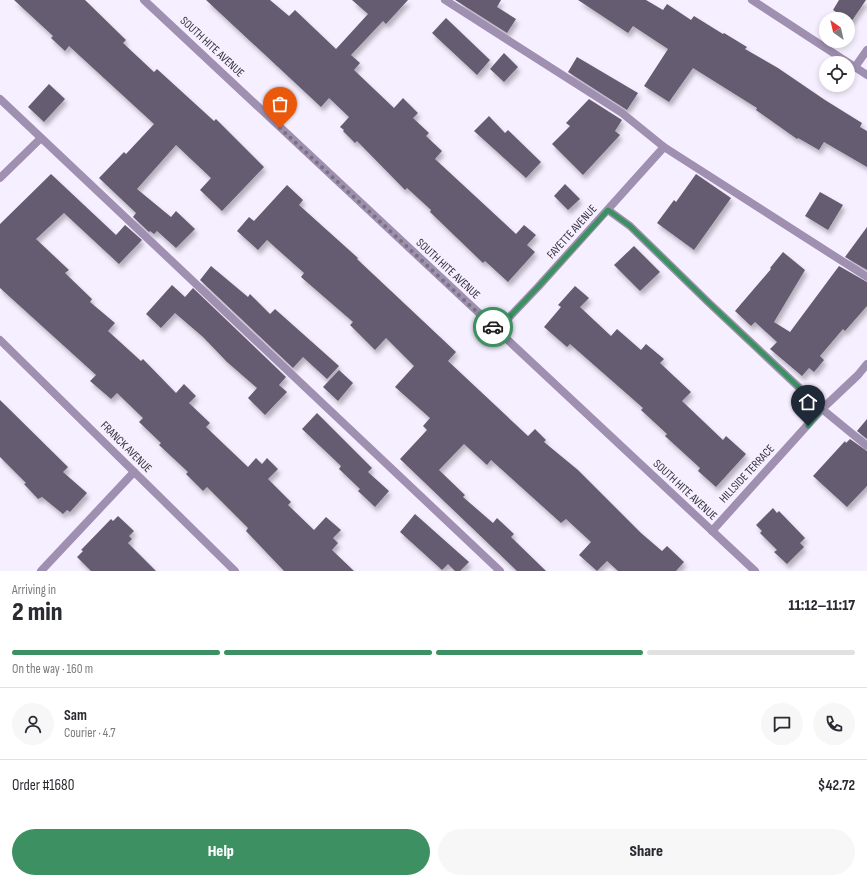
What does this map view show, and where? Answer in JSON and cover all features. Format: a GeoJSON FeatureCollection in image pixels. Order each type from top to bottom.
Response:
{"type":"FeatureCollection","features":[{"type":"Feature","properties":{"kind":"street","name":"SOUTH HITE AVENUE"},"geometry":{"type":"LineString","coordinates":[[144,0],[755,571]]}},
{"type":"Feature","properties":{"kind":"street"},"geometry":{"type":"LineString","coordinates":[[445,0],[622,114],[664,147],[867,277]]}},
{"type":"Feature","properties":{"kind":"street"},"geometry":{"type":"LineString","coordinates":[[752,0],[838,56]]}},
{"type":"Feature","properties":{"kind":"street"},"geometry":{"type":"LineString","coordinates":[[867,50],[855,67],[867,75]]}},
{"type":"Feature","properties":{"kind":"street"},"geometry":{"type":"LineString","coordinates":[[0,99],[40,139],[500,571]]}},
{"type":"Feature","properties":{"kind":"street"},"geometry":{"type":"LineString","coordinates":[[0,178],[40,139]]}},
{"type":"Feature","properties":{"kind":"street","name":"FAYETTE AVENUE"},"geometry":{"type":"LineString","coordinates":[[497,330],[538,287],[664,147]]}},
{"type":"Feature","properties":{"kind":"street"},"geometry":{"type":"LineString","coordinates":[[608,210],[630,226],[822,409],[867,446]]}},
{"type":"Feature","properties":{"kind":"street","name":"FRANCK AVENUE"},"geometry":{"type":"LineString","coordinates":[[0,340],[235,571]]}},
{"type":"Feature","properties":{"kind":"street","name":"HILLSIDE TERRACE"},"geometry":{"type":"LineString","coordinates":[[712,531],[822,409],[858,375],[867,364]]}},
{"type":"Feature","properties":{"kind":"street"},"geometry":{"type":"LineString","coordinates":[[41,571],[134,472]]}},
{"type":"Feature","properties":{"kind":"building"},"geometry":{"type":"Polygon","coordinates":[[[14,0],[85,0],[126,40],[123,43],[154,72],[157,69],[214,121],[216,119],[264,167],[222,211],[200,190],[211,178],[176,145],[137,189],[171,217],[176,211],[195,229],[176,248],[157,231],[154,234],[150,231],[149,232],[133,217],[136,213],[99,178],[124,152],[126,154],[154,124],[69,46],[65,51],[51,38],[53,36],[14,0]]]}},
{"type":"Feature","properties":{"kind":"building"},"geometry":{"type":"Polygon","coordinates":[[[206,0],[270,0],[289,16],[295,10],[336,49],[368,14],[352,0],[408,0],[386,24],[383,21],[351,55],[360,63],[354,70],[394,108],[403,98],[418,113],[413,118],[429,133],[426,136],[442,151],[435,159],[516,234],[524,225],[536,235],[527,245],[535,252],[508,282],[485,261],[483,263],[430,212],[431,210],[407,188],[405,190],[357,141],[355,143],[343,131],[344,130],[340,127],[349,117],[329,98],[321,107],[206,0]]]}},
{"type":"Feature","properties":{"kind":"building"},"geometry":{"type":"Polygon","coordinates":[[[455,0],[501,0],[497,7],[516,19],[507,33],[455,0]]]}},
{"type":"Feature","properties":{"kind":"building"},"geometry":{"type":"Polygon","coordinates":[[[578,0],[646,0],[663,10],[667,4],[691,20],[694,16],[723,34],[724,33],[747,47],[745,49],[778,68],[862,123],[860,127],[867,131],[867,167],[824,142],[819,150],[798,138],[797,139],[756,110],[757,108],[693,68],[669,102],[644,86],[668,49],[633,26],[628,33],[578,0]]]}},
{"type":"Feature","properties":{"kind":"building"},"geometry":{"type":"Polygon","coordinates":[[[839,0],[866,0],[855,16],[855,12],[836,12],[833,10],[839,0]]]}},
{"type":"Feature","properties":{"kind":"building"},"geometry":{"type":"Polygon","coordinates":[[[446,18],[490,60],[477,75],[432,33],[446,18]]]}},
{"type":"Feature","properties":{"kind":"building"},"geometry":{"type":"Polygon","coordinates":[[[504,53],[518,67],[504,82],[490,69],[504,53]]]}},
{"type":"Feature","properties":{"kind":"building"},"geometry":{"type":"Polygon","coordinates":[[[577,57],[638,93],[627,110],[568,72],[577,57]]]}},
{"type":"Feature","properties":{"kind":"building"},"geometry":{"type":"Polygon","coordinates":[[[49,84],[65,99],[44,122],[28,107],[49,84]]]}},
{"type":"Feature","properties":{"kind":"building"},"geometry":{"type":"Polygon","coordinates":[[[589,99],[622,120],[615,131],[620,135],[583,175],[552,144],[570,126],[566,123],[589,99]]]}},
{"type":"Feature","properties":{"kind":"building"},"geometry":{"type":"Polygon","coordinates":[[[489,116],[505,133],[508,130],[541,162],[526,178],[474,131],[489,116]]]}},
{"type":"Feature","properties":{"kind":"building"},"geometry":{"type":"Polygon","coordinates":[[[51,174],[116,235],[125,225],[142,240],[119,264],[64,213],[36,239],[69,270],[65,273],[92,299],[90,302],[115,323],[108,331],[141,361],[143,359],[176,393],[184,384],[196,396],[189,403],[210,423],[206,427],[228,448],[248,467],[256,458],[262,464],[267,458],[278,469],[268,479],[291,502],[288,505],[314,530],[326,517],[341,530],[333,538],[338,543],[332,550],[354,571],[284,571],[246,531],[248,528],[207,487],[203,491],[186,474],[188,472],[159,445],[161,443],[139,422],[143,418],[117,393],[111,399],[90,381],[96,375],[0,288],[0,224],[51,174]]]}},
{"type":"Feature","properties":{"kind":"building"},"geometry":{"type":"Polygon","coordinates":[[[696,174],[731,198],[694,250],[657,223],[674,200],[676,202],[696,174]]]}},
{"type":"Feature","properties":{"kind":"building"},"geometry":{"type":"Polygon","coordinates":[[[565,184],[580,199],[568,210],[554,196],[565,184]]]}},
{"type":"Feature","properties":{"kind":"building"},"geometry":{"type":"Polygon","coordinates":[[[287,185],[303,200],[299,205],[358,258],[357,259],[456,352],[448,361],[528,436],[535,429],[546,440],[544,442],[578,470],[641,533],[662,551],[667,546],[684,562],[676,571],[618,571],[607,561],[597,571],[579,555],[591,542],[566,519],[561,523],[491,460],[487,465],[464,444],[439,470],[465,495],[463,497],[493,523],[497,518],[514,534],[511,537],[546,571],[517,571],[400,459],[427,430],[423,426],[430,418],[395,387],[414,366],[386,338],[375,350],[350,325],[353,322],[301,277],[304,273],[267,240],[258,250],[237,231],[249,217],[254,221],[287,185]]]}},
{"type":"Feature","properties":{"kind":"building"},"geometry":{"type":"Polygon","coordinates":[[[820,192],[843,205],[828,230],[805,216],[820,192]]]}},
{"type":"Feature","properties":{"kind":"building"},"geometry":{"type":"Polygon","coordinates":[[[867,227],[867,270],[845,257],[867,227]]]}},
{"type":"Feature","properties":{"kind":"building"},"geometry":{"type":"Polygon","coordinates":[[[634,246],[660,272],[640,291],[614,265],[634,246]]]}},
{"type":"Feature","properties":{"kind":"building"},"geometry":{"type":"Polygon","coordinates":[[[783,252],[805,270],[774,322],[790,332],[839,266],[867,282],[867,306],[845,331],[843,329],[820,356],[824,360],[814,372],[809,368],[802,376],[770,349],[777,342],[755,322],[751,326],[735,311],[771,269],[770,268],[783,252]]]}},
{"type":"Feature","properties":{"kind":"building"},"geometry":{"type":"Polygon","coordinates":[[[211,266],[248,297],[250,294],[270,314],[275,309],[339,366],[327,379],[303,357],[293,368],[200,280],[211,266]]]}},
{"type":"Feature","properties":{"kind":"building"},"geometry":{"type":"Polygon","coordinates":[[[172,285],[185,297],[193,288],[286,377],[279,385],[287,392],[265,415],[248,398],[257,388],[175,313],[161,328],[146,314],[172,285]]]}},
{"type":"Feature","properties":{"kind":"building"},"geometry":{"type":"Polygon","coordinates":[[[575,286],[589,298],[580,307],[611,336],[617,329],[641,350],[646,344],[664,359],[660,363],[691,392],[682,401],[723,440],[726,436],[746,454],[716,487],[698,471],[700,468],[665,436],[667,434],[641,410],[643,408],[570,344],[567,347],[544,327],[561,307],[558,305],[575,286]]]}},
{"type":"Feature","properties":{"kind":"building"},"geometry":{"type":"Polygon","coordinates":[[[339,370],[353,383],[338,401],[323,387],[339,370]]]}},
{"type":"Feature","properties":{"kind":"building"},"geometry":{"type":"Polygon","coordinates":[[[0,400],[68,467],[63,472],[87,493],[70,512],[67,510],[63,514],[42,497],[38,499],[24,484],[26,483],[0,457],[0,400]]]}},
{"type":"Feature","properties":{"kind":"building"},"geometry":{"type":"Polygon","coordinates":[[[317,413],[372,468],[368,472],[389,491],[375,507],[358,491],[360,489],[339,469],[341,466],[302,429],[317,413]]]}},
{"type":"Feature","properties":{"kind":"building"},"geometry":{"type":"Polygon","coordinates":[[[867,419],[867,439],[857,431],[867,419]]]}},
{"type":"Feature","properties":{"kind":"building"},"geometry":{"type":"Polygon","coordinates":[[[850,439],[867,451],[867,486],[847,507],[813,476],[845,441],[846,443],[850,439]]]}},
{"type":"Feature","properties":{"kind":"building"},"geometry":{"type":"Polygon","coordinates":[[[773,508],[777,513],[779,511],[805,538],[800,543],[804,547],[787,564],[774,552],[777,550],[760,533],[762,531],[756,525],[773,508]]]}},
{"type":"Feature","properties":{"kind":"building"},"geometry":{"type":"Polygon","coordinates":[[[415,514],[469,562],[460,571],[455,571],[448,564],[442,570],[400,532],[415,514]]]}},
{"type":"Feature","properties":{"kind":"building"},"geometry":{"type":"Polygon","coordinates":[[[118,516],[134,531],[129,536],[132,539],[128,543],[156,571],[91,571],[77,557],[83,551],[81,550],[111,519],[113,521],[118,516]]]}},
{"type":"Feature","properties":{"kind":"way so far"},"geometry":{"type":"LineString","coordinates":[[280,128],[493,327]]}},
{"type":"Feature","properties":{"kind":"route"},"geometry":{"type":"LineString","coordinates":[[493,327],[497,330],[608,210],[630,226],[673,269],[822,409],[808,426]]}}]}
